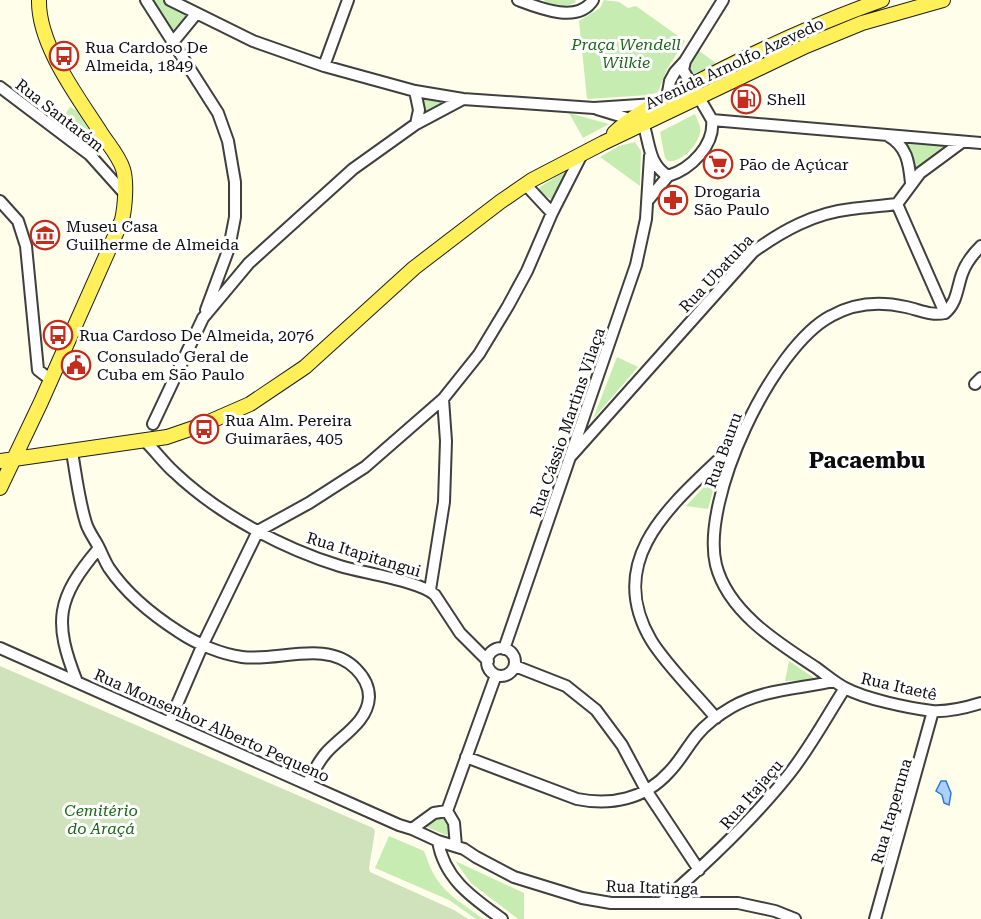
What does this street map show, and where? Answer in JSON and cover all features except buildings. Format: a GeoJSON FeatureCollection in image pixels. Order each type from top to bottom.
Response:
{"type":"FeatureCollection","features":[{"type":"Feature","properties":{"kind":"main road"},"geometry":{"type":"LineString","coordinates":[[0,486],[26,436],[122,220],[123,169],[51,49],[41,21],[39,0]]}},
{"type":"Feature","properties":{"kind":"main road","name":"Avenida Arnolfo Azevedo"},"geometry":{"type":"LineString","coordinates":[[637,121],[661,101],[734,63],[822,22],[882,0]]}},
{"type":"Feature","properties":{"kind":"main road","name":"Avenida Arnolfo Azevedo"},"geometry":{"type":"LineString","coordinates":[[637,121],[698,98],[815,42],[862,23],[943,0]]}},
{"type":"Feature","properties":{"kind":"main road"},"geometry":{"type":"LineString","coordinates":[[0,461],[16,457],[146,442],[202,425],[250,404],[305,367],[414,268],[525,184],[603,143],[637,121]]}},
{"type":"Feature","properties":{"kind":"main road"},"geometry":{"type":"LineString","coordinates":[[26,436],[39,455]]}},
{"type":"Feature","properties":{"kind":"street"},"geometry":{"type":"LineString","coordinates":[[146,0],[218,113],[228,141],[235,182],[235,217],[229,248],[203,318],[153,424]]}},
{"type":"Feature","properties":{"kind":"street"},"geometry":{"type":"LineString","coordinates":[[170,0],[253,40],[324,66],[415,91],[463,99],[594,108],[661,101],[670,81],[723,0]]}},
{"type":"Feature","properties":{"kind":"street"},"geometry":{"type":"LineString","coordinates":[[324,66],[348,0]]}},
{"type":"Feature","properties":{"kind":"street"},"geometry":{"type":"LineString","coordinates":[[518,0],[543,10],[567,12],[577,11],[591,1]]}},
{"type":"Feature","properties":{"kind":"street"},"geometry":{"type":"LineString","coordinates":[[173,42],[196,14]]}},
{"type":"Feature","properties":{"kind":"street"},"geometry":{"type":"LineString","coordinates":[[647,202],[668,176],[682,171],[704,150],[711,137],[712,120],[683,70],[685,61]]}},
{"type":"Feature","properties":{"kind":"street","name":"Rua Santarém"},"geometry":{"type":"LineString","coordinates":[[0,87],[90,155],[124,193]]}},
{"type":"Feature","properties":{"kind":"street"},"geometry":{"type":"LineString","coordinates":[[415,91],[419,110],[416,124]]}},
{"type":"Feature","properties":{"kind":"street"},"geometry":{"type":"LineString","coordinates":[[203,318],[249,263],[352,169],[416,124],[463,99]]}},
{"type":"Feature","properties":{"kind":"street"},"geometry":{"type":"LineString","coordinates":[[594,108],[637,121],[650,156],[661,172],[668,176]]}},
{"type":"Feature","properties":{"kind":"street"},"geometry":{"type":"LineString","coordinates":[[712,120],[981,143]]}},
{"type":"Feature","properties":{"kind":"street"},"geometry":{"type":"LineString","coordinates":[[885,134],[901,145],[907,155],[911,183]]}},
{"type":"Feature","properties":{"kind":"street"},"geometry":{"type":"LineString","coordinates":[[962,142],[932,163],[911,183],[897,204],[945,313],[954,302],[970,257],[981,246]]}},
{"type":"Feature","properties":{"kind":"street"},"geometry":{"type":"LineString","coordinates":[[169,723],[203,645],[258,531],[309,503],[365,467],[443,399],[492,333],[527,271],[552,213],[582,154]]}},
{"type":"Feature","properties":{"kind":"street","name":"Rua Cássio Martins Vilaça"},"geometry":{"type":"LineString","coordinates":[[504,649],[636,266],[642,243],[650,156]]}},
{"type":"Feature","properties":{"kind":"street"},"geometry":{"type":"LineString","coordinates":[[525,184],[552,213]]}},
{"type":"Feature","properties":{"kind":"street"},"geometry":{"type":"LineString","coordinates":[[0,201],[18,221],[26,246],[38,369],[51,381]]}},
{"type":"Feature","properties":{"kind":"street","name":"Rua Ubatuba"},"geometry":{"type":"LineString","coordinates":[[571,456],[753,252],[783,231],[811,219],[851,209],[897,204]]}},
{"type":"Feature","properties":{"kind":"street","name":"Rua Bauru"},"geometry":{"type":"LineString","coordinates":[[845,688],[762,629],[737,604],[722,580],[714,552],[714,536],[724,484],[753,410],[778,371],[808,334],[830,316],[847,309],[878,303],[931,314],[945,313]]}},
{"type":"Feature","properties":{"kind":"street"},"geometry":{"type":"LineString","coordinates":[[443,399],[446,441],[444,502],[430,590],[460,633],[488,661],[491,672],[496,675],[508,674],[515,666],[512,654],[504,649],[492,652],[488,661]]}},
{"type":"Feature","properties":{"kind":"street"},"geometry":{"type":"LineString","coordinates":[[716,718],[651,639],[639,613],[636,572],[644,545],[659,520],[740,439]]}},
{"type":"Feature","properties":{"kind":"street","name":"Rua Itapitangui"},"geometry":{"type":"LineString","coordinates":[[146,442],[175,473],[199,492],[258,531],[296,550],[339,565],[430,590]]}},
{"type":"Feature","properties":{"kind":"street"},"geometry":{"type":"LineString","coordinates":[[72,452],[86,524],[109,567],[140,601],[180,633],[203,645],[241,657],[309,653],[341,658],[361,674],[367,685],[369,696],[367,708],[352,729],[324,755],[307,784]]}},
{"type":"Feature","properties":{"kind":"street"},"geometry":{"type":"LineString","coordinates":[[77,682],[63,641],[61,619],[79,572],[99,549]]}},
{"type":"Feature","properties":{"kind":"street","name":"Rua Monsenhor Alberto Pequeno"},"geometry":{"type":"LineString","coordinates":[[0,648],[412,829]]}},
{"type":"Feature","properties":{"kind":"street"},"geometry":{"type":"LineString","coordinates":[[515,666],[566,686],[596,710],[622,745],[646,790],[699,870]]}},
{"type":"Feature","properties":{"kind":"street"},"geometry":{"type":"LineString","coordinates":[[456,846],[453,823],[447,811],[496,675]]}},
{"type":"Feature","properties":{"kind":"street"},"geometry":{"type":"LineString","coordinates":[[466,757],[567,796],[591,802],[621,801],[646,790],[668,774],[697,736],[732,707],[768,692],[834,681]]}},
{"type":"Feature","properties":{"kind":"street","name":"Rua Itaetê"},"geometry":{"type":"LineString","coordinates":[[845,688],[865,696],[933,711],[964,708],[981,703]]}},
{"type":"Feature","properties":{"kind":"street","name":"Rua Itajaçu"},"geometry":{"type":"LineString","coordinates":[[661,903],[730,840],[790,773],[845,688]]}},
{"type":"Feature","properties":{"kind":"street","name":"Rua Itaperuna"},"geometry":{"type":"LineString","coordinates":[[875,919],[933,711]]}},
{"type":"Feature","properties":{"kind":"street"},"geometry":{"type":"LineString","coordinates":[[412,829],[434,813],[447,811]]}},
{"type":"Feature","properties":{"kind":"street","name":"Rua Itatinga"},"geometry":{"type":"LineString","coordinates":[[412,829],[438,841],[456,846],[514,877],[572,895],[611,903],[738,903],[775,910],[795,919]]}},
{"type":"Feature","properties":{"kind":"street"},"geometry":{"type":"LineString","coordinates":[[438,841],[440,854],[454,880],[464,891],[501,919]]}},
{"type":"Feature","properties":{"kind":"green space"},"geometry":{"type":"Polygon","coordinates":[[[151,0],[162,0],[189,15],[173,35],[151,0]]]}},
{"type":"Feature","properties":{"kind":"green space"},"geometry":{"type":"Polygon","coordinates":[[[545,0],[575,0],[576,2],[559,6],[542,3],[545,0]]]}},
{"type":"Feature","properties":{"kind":"green space","name":"Praça Wendell Wilkie"},"geometry":{"type":"Polygon","coordinates":[[[604,0],[619,2],[628,8],[636,6],[685,41],[667,69],[658,92],[649,95],[587,99],[579,21],[600,8],[604,0]]]}},
{"type":"Feature","properties":{"kind":"green space"},"geometry":{"type":"Polygon","coordinates":[[[698,50],[717,64],[697,76],[692,75],[689,66],[698,50]]]}},
{"type":"Feature","properties":{"kind":"green space"},"geometry":{"type":"Polygon","coordinates":[[[422,98],[450,101],[424,113],[422,98]]]}},
{"type":"Feature","properties":{"kind":"green space"},"geometry":{"type":"Polygon","coordinates":[[[70,107],[76,110],[97,143],[98,156],[53,119],[66,113],[70,107]]]}},
{"type":"Feature","properties":{"kind":"green space"},"geometry":{"type":"Polygon","coordinates":[[[569,113],[609,124],[583,138],[569,113]]]}},
{"type":"Feature","properties":{"kind":"green space","name":"Praça Wendell Wilkie"},"geometry":{"type":"Polygon","coordinates":[[[695,114],[700,126],[696,143],[688,153],[673,161],[668,161],[665,158],[660,132],[695,114]]]}},
{"type":"Feature","properties":{"kind":"green space"},"geometry":{"type":"Polygon","coordinates":[[[635,142],[641,151],[640,186],[600,157],[619,146],[635,142]]]}},
{"type":"Feature","properties":{"kind":"green space"},"geometry":{"type":"Polygon","coordinates":[[[904,142],[948,145],[915,171],[913,155],[904,142]]]}},
{"type":"Feature","properties":{"kind":"green space"},"geometry":{"type":"Polygon","coordinates":[[[565,171],[551,199],[538,191],[540,187],[565,171]]]}},
{"type":"Feature","properties":{"kind":"green space"},"geometry":{"type":"Polygon","coordinates":[[[617,357],[638,367],[593,419],[617,357]]]}},
{"type":"Feature","properties":{"kind":"green space"},"geometry":{"type":"Polygon","coordinates":[[[718,472],[708,509],[686,506],[718,472]]]}},
{"type":"Feature","properties":{"kind":"green space"},"geometry":{"type":"Polygon","coordinates":[[[789,661],[817,680],[785,681],[789,661]]]}},
{"type":"Feature","properties":{"kind":"green space","name":"Cemitério do Araçá"},"geometry":{"type":"Polygon","coordinates":[[[0,666],[373,828],[375,831],[370,872],[454,910],[468,919],[0,919],[0,666]]]}},
{"type":"Feature","properties":{"kind":"green space"},"geometry":{"type":"Polygon","coordinates":[[[444,812],[453,838],[422,825],[444,812]]]}},
{"type":"Feature","properties":{"kind":"green space"},"geometry":{"type":"Polygon","coordinates":[[[389,836],[424,851],[443,887],[455,899],[483,919],[476,919],[449,900],[375,868],[389,836]]]}},
{"type":"Feature","properties":{"kind":"green space"},"geometry":{"type":"Polygon","coordinates":[[[455,861],[524,893],[524,919],[518,919],[471,883],[455,861]]]}},
{"type":"Feature","properties":{"kind":"water"},"geometry":{"type":"Polygon","coordinates":[[[941,781],[946,781],[951,793],[949,805],[944,803],[942,795],[936,791],[941,781]]]}},
{"type":"Feature","properties":{"kind":"place","name":"Rua Cardoso De Almeida, 1849"},"geometry":{"type":"Point","coordinates":[64,56]}},
{"type":"Feature","properties":{"kind":"place","name":"Shell"},"geometry":{"type":"Point","coordinates":[746,99]}},
{"type":"Feature","properties":{"kind":"place","name":"Pão de Açúcar"},"geometry":{"type":"Point","coordinates":[718,164]}},
{"type":"Feature","properties":{"kind":"place","name":"Drogaria São Paulo"},"geometry":{"type":"Point","coordinates":[673,200]}},
{"type":"Feature","properties":{"kind":"place","name":"Museu Casa Guilherme de Almeida"},"geometry":{"type":"Point","coordinates":[45,235]}},
{"type":"Feature","properties":{"kind":"place","name":"Rua Cardoso De Almeida, 2076"},"geometry":{"type":"Point","coordinates":[58,335]}},
{"type":"Feature","properties":{"kind":"place","name":"Consulado Geral de Cuba em São Paulo"},"geometry":{"type":"Point","coordinates":[76,365]}},
{"type":"Feature","properties":{"kind":"place","name":"Rua Alm. Pereira Guimarães, 405"},"geometry":{"type":"Point","coordinates":[204,429]}},
{"type":"Feature","properties":{"kind":"district","name":"Pacaembu"},"geometry":{"type":"Point","coordinates":[867,460]}}]}
